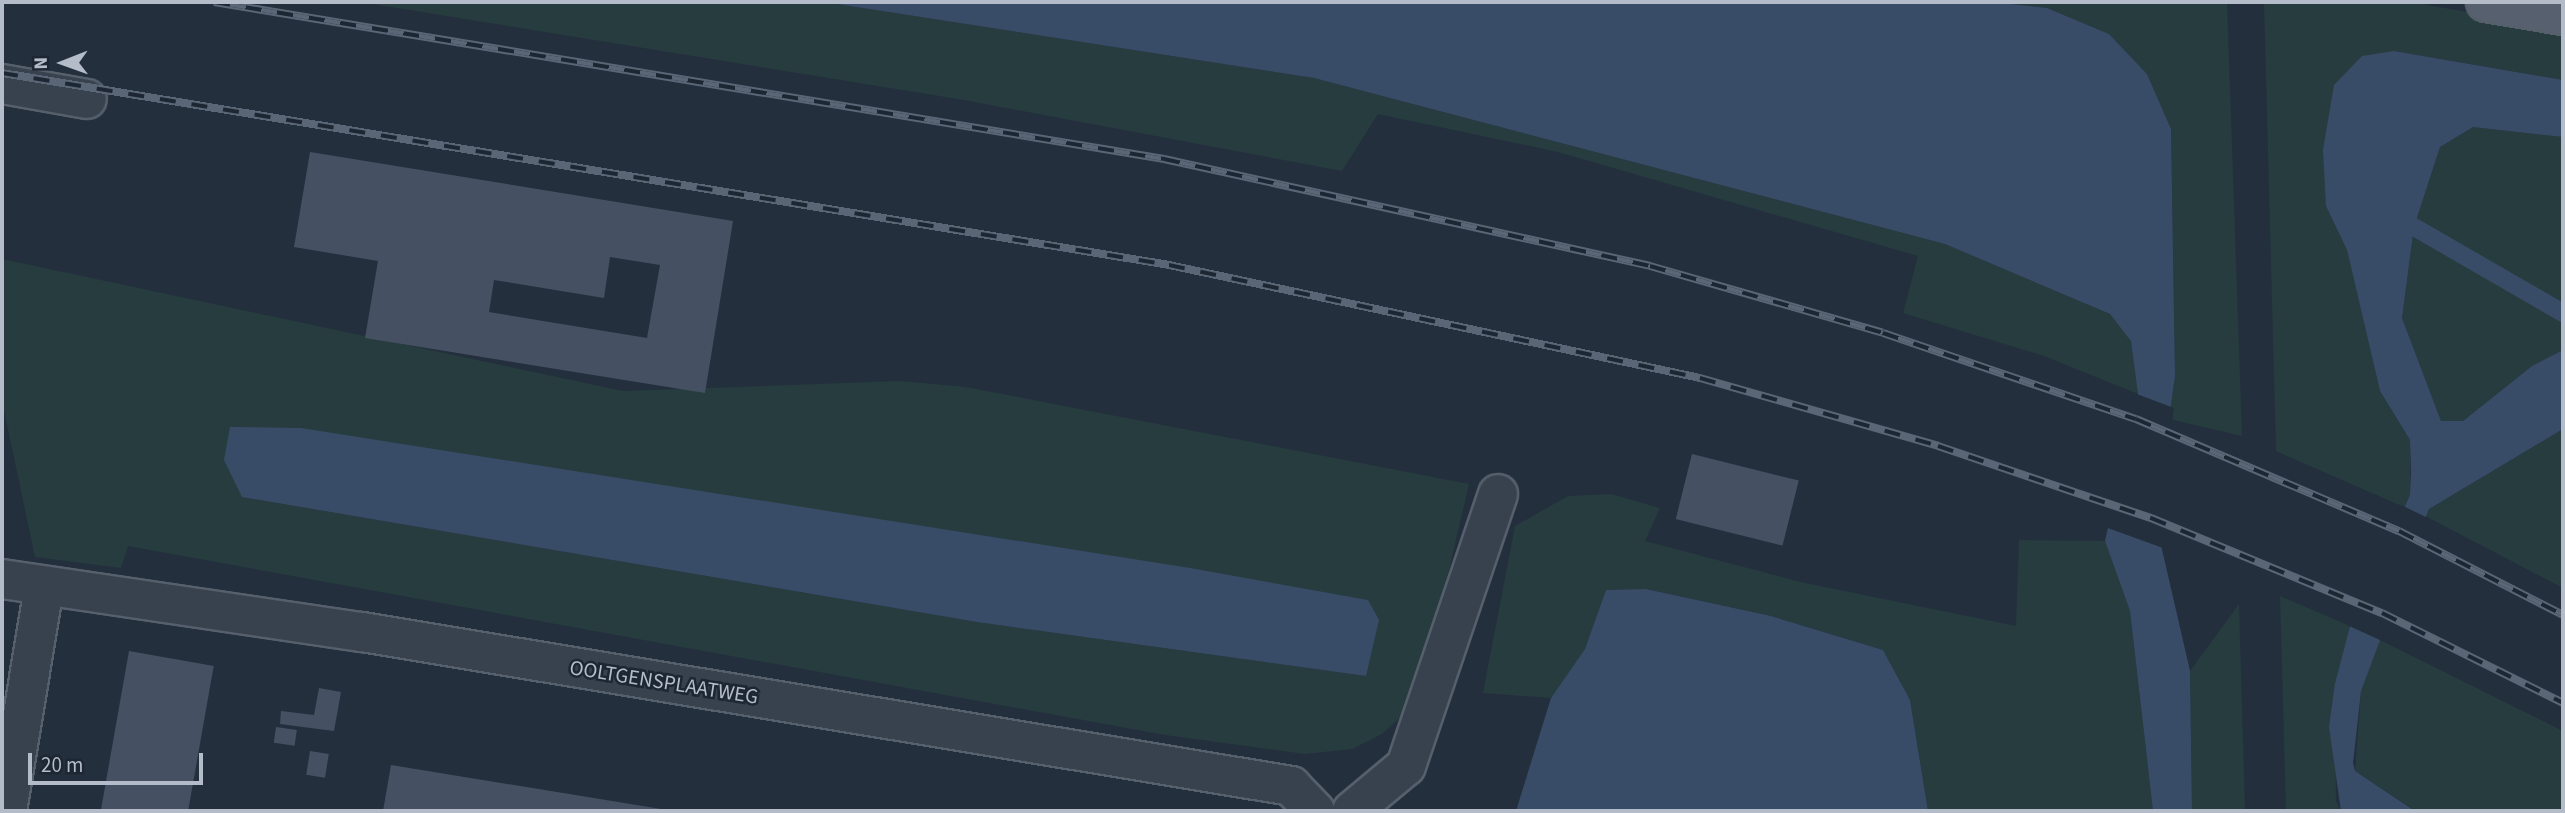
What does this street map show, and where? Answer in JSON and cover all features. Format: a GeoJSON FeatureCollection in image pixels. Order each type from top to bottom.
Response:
{"type":"FeatureCollection","features":[{"type":"Feature","properties":{"kind":"main road"},"geometry":{"type":"LineString","coordinates":[[2486,2],[2563,15]]}},
{"type":"Feature","properties":{"kind":"street"},"geometry":{"type":"LineString","coordinates":[[2,85],[87,99]]}},
{"type":"Feature","properties":{"kind":"street"},"geometry":{"type":"LineString","coordinates":[[1352,811],[1406,766],[1499,494]]}},
{"type":"Feature","properties":{"kind":"street"},"geometry":{"type":"LineString","coordinates":[[7,811],[22,583]]}},
{"type":"Feature","properties":{"kind":"street","name":"OOLTGENSPLAATWEG"},"geometry":{"type":"LineString","coordinates":[[22,583],[375,634],[1291,786],[1315,811]]}},
{"type":"Feature","properties":{"kind":"green space"},"geometry":{"type":"Polygon","coordinates":[[[360,2],[824,2],[1314,78],[1945,244],[2110,314],[2131,340],[2138,394],[2044,356],[1903,313],[1918,256],[1558,152],[1378,114],[1342,171],[964,100],[360,2]]]}},
{"type":"Feature","properties":{"kind":"green space"},"geometry":{"type":"Polygon","coordinates":[[[1993,2],[2227,2],[2242,436],[2169,419],[2175,376],[2171,129],[2147,74],[2109,34],[2047,8],[1993,2]]]}},
{"type":"Feature","properties":{"kind":"green space"},"geometry":{"type":"Polygon","coordinates":[[[2264,2],[2409,2],[2563,28],[2563,80],[2394,51],[2326,206],[2347,250],[2380,391],[2410,440],[2410,495],[2404,507],[2276,451],[2264,2]]]}},
{"type":"Feature","properties":{"kind":"green space"},"geometry":{"type":"Polygon","coordinates":[[[2473,127],[2563,137],[2563,350],[2532,366],[2463,421],[2441,421],[2402,318],[2414,227],[2440,147],[2473,127]]]}},
{"type":"Feature","properties":{"kind":"green space"},"geometry":{"type":"Polygon","coordinates":[[[2,259],[623,391],[900,381],[966,387],[1469,484],[1426,669],[1402,716],[1382,734],[1352,749],[1305,754],[1165,735],[128,546],[121,568],[35,557],[2,401],[2,259]],[[509,461],[242,497],[977,622],[1366,676],[1368,600],[509,461]]]}},
{"type":"Feature","properties":{"kind":"green space"},"geometry":{"type":"Polygon","coordinates":[[[2563,429],[2563,588],[2427,517],[2429,509],[2563,429]]]}},
{"type":"Feature","properties":{"kind":"green space"},"geometry":{"type":"Polygon","coordinates":[[[1611,494],[1660,508],[1645,541],[1805,583],[2016,626],[2019,540],[2105,541],[2130,611],[2153,811],[1928,811],[1910,700],[1883,650],[1771,616],[1647,589],[1606,590],[1585,650],[1551,698],[1483,693],[1515,526],[1568,496],[1611,494]]]}},
{"type":"Feature","properties":{"kind":"green space"},"geometry":{"type":"Polygon","coordinates":[[[2280,596],[2350,626],[2335,683],[2336,801],[2341,811],[2286,811],[2280,596]]]}},
{"type":"Feature","properties":{"kind":"green space"},"geometry":{"type":"Polygon","coordinates":[[[2239,604],[2245,811],[2192,811],[2190,671],[2239,604]]]}},
{"type":"Feature","properties":{"kind":"green space"},"geometry":{"type":"Polygon","coordinates":[[[2378,639],[2563,731],[2563,811],[2416,811],[2355,771],[2361,691],[2378,639]]]}},
{"type":"Feature","properties":{"kind":"water"},"geometry":{"type":"Polygon","coordinates":[[[824,2],[1993,2],[2047,8],[2109,34],[2147,74],[2171,129],[2175,376],[2155,519],[2190,671],[2192,811],[2153,811],[2130,611],[2105,541],[2138,394],[2131,341],[2110,314],[1945,244],[1314,78],[824,2]]]}},
{"type":"Feature","properties":{"kind":"water"},"geometry":{"type":"Polygon","coordinates":[[[2394,51],[2563,80],[2563,137],[2473,127],[2440,147],[2414,227],[2402,318],[2441,421],[2463,421],[2532,366],[2563,350],[2563,429],[2429,509],[2361,691],[2353,763],[2355,771],[2415,811],[2341,811],[2329,727],[2335,683],[2350,626],[2410,495],[2411,472],[2410,440],[2380,391],[2347,250],[2326,206],[2323,150],[2334,85],[2362,56],[2394,51]]]}},
{"type":"Feature","properties":{"kind":"water"},"geometry":{"type":"Polygon","coordinates":[[[230,427],[301,428],[1190,568],[1368,600],[1379,620],[1366,676],[977,622],[242,497],[224,460],[230,427]]]}},
{"type":"Feature","properties":{"kind":"water"},"geometry":{"type":"Polygon","coordinates":[[[1646,589],[1771,616],[1883,650],[1910,700],[1928,811],[1516,811],[1551,698],[1585,649],[1606,590],[1646,589]]]}},
{"type":"Feature","properties":{"kind":"pier"},"geometry":{"type":"Polygon","coordinates":[[[2134,393],[2174,408],[2159,519],[2163,548],[2105,527],[2134,393]]]}},
{"type":"Feature","properties":{"kind":"pier"},"geometry":{"type":"Polygon","coordinates":[[[2401,505],[2430,519],[2382,641],[2347,625],[2401,505]]]}},
{"type":"Feature","properties":{"kind":"building"},"geometry":{"type":"Polygon","coordinates":[[[310,152],[733,221],[705,393],[365,338],[378,261],[294,247],[310,152]],[[610,257],[604,298],[494,280],[489,312],[647,338],[660,265],[610,257]]]}},
{"type":"Feature","properties":{"kind":"building"},"geometry":{"type":"Polygon","coordinates":[[[1692,454],[1799,481],[1783,546],[1676,519],[1692,454]]]}},
{"type":"Feature","properties":{"kind":"building"},"geometry":{"type":"Polygon","coordinates":[[[129,651],[214,666],[188,811],[101,811],[129,651]]]}},
{"type":"Feature","properties":{"kind":"building"},"geometry":{"type":"Polygon","coordinates":[[[319,688],[341,692],[334,731],[280,724],[281,711],[314,715],[319,688]]]}},
{"type":"Feature","properties":{"kind":"building"},"geometry":{"type":"Polygon","coordinates":[[[276,727],[297,730],[295,746],[274,743],[276,727]]]}},
{"type":"Feature","properties":{"kind":"building"},"geometry":{"type":"Polygon","coordinates":[[[310,751],[329,754],[325,778],[306,775],[310,751]]]}},
{"type":"Feature","properties":{"kind":"building"},"geometry":{"type":"Polygon","coordinates":[[[391,765],[667,810],[667,811],[383,811],[391,765]]]}},
{"type":"Feature","properties":{"kind":"waterway"},"geometry":{"type":"LineString","coordinates":[[2414,227],[2563,313]]}},
{"type":"Feature","properties":{"kind":"railway"},"geometry":{"type":"LineString","coordinates":[[214,2],[1164,159],[1650,266],[1883,333],[2136,419],[2399,531],[2563,615]]}},
{"type":"Feature","properties":{"kind":"railway"},"geometry":{"type":"LineString","coordinates":[[2,73],[1169,265],[1700,378],[1938,446],[2151,518],[2382,613],[2563,703]]}}]}
